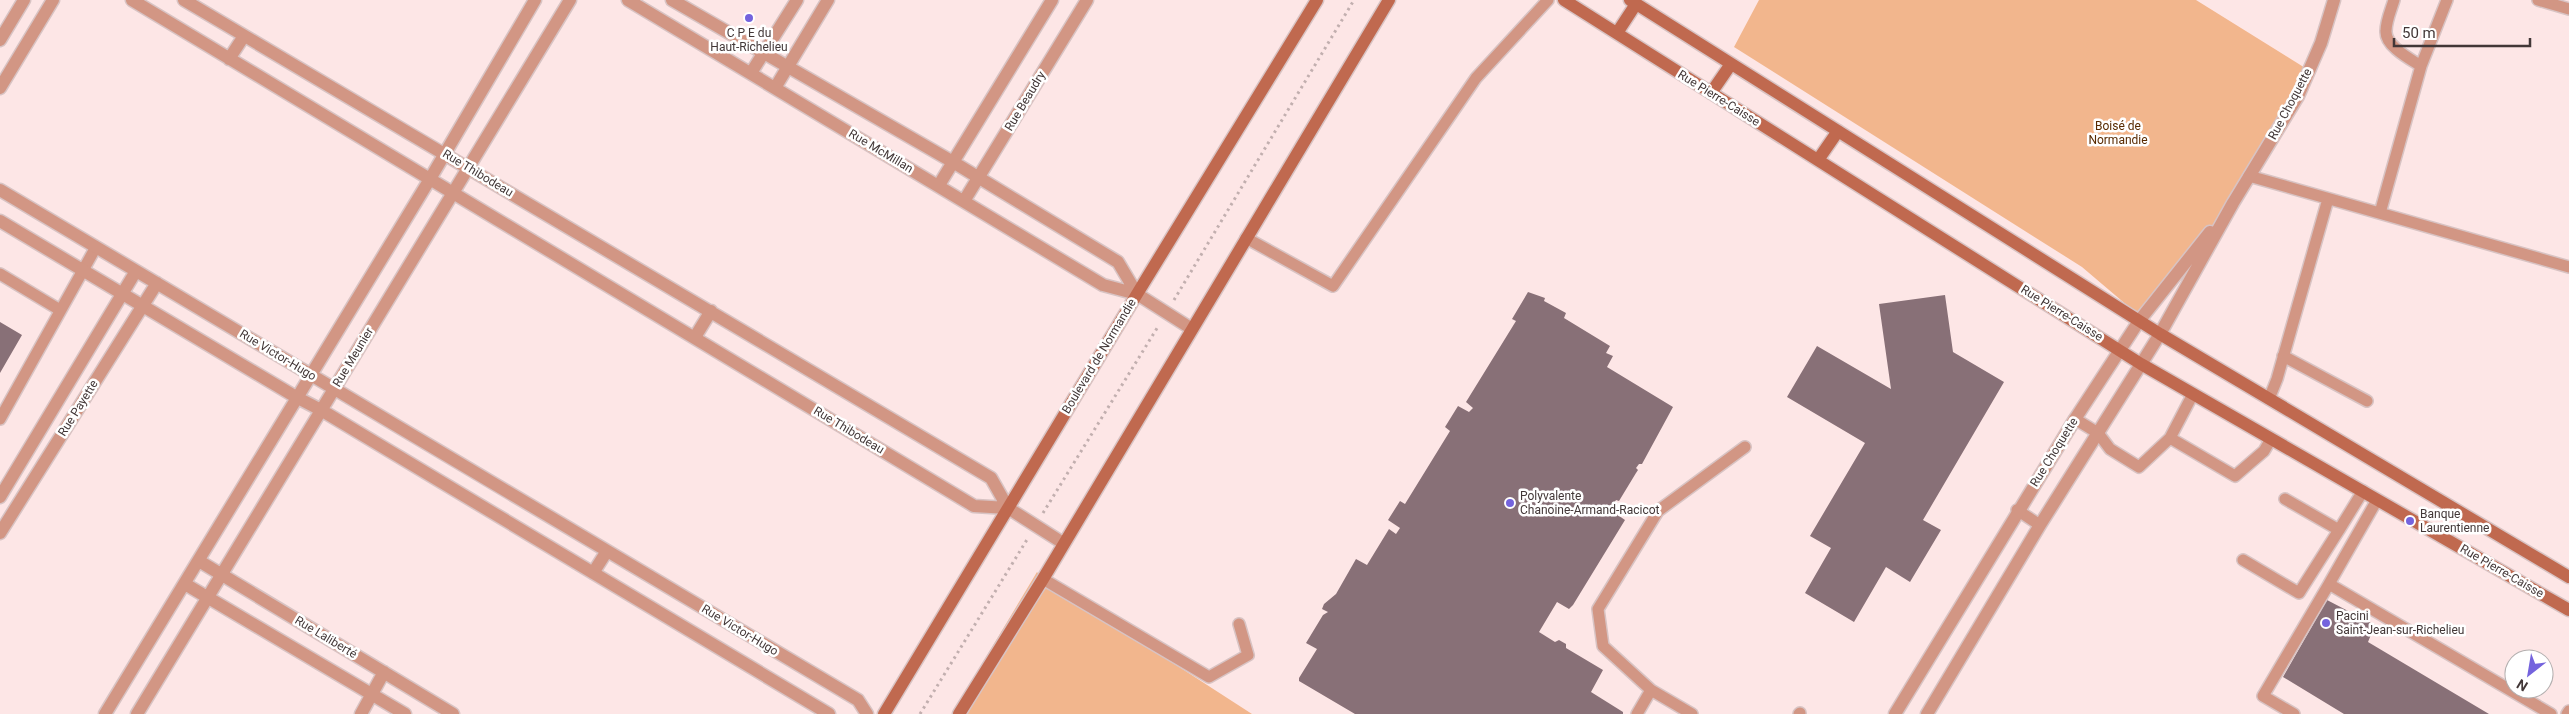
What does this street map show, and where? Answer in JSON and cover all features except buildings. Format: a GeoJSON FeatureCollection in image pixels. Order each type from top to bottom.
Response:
{"type":"FeatureCollection","features":[{"type":"Feature","properties":{"kind":"street"},"geometry":{"type":"LineString","coordinates":[[0,40],[24,0]]}},
{"type":"Feature","properties":{"kind":"street"},"geometry":{"type":"LineString","coordinates":[[0,88],[53,0]]}},
{"type":"Feature","properties":{"kind":"street","name":"Rue Thibodeau"},"geometry":{"type":"LineString","coordinates":[[132,0],[974,506],[1008,508]]}},
{"type":"Feature","properties":{"kind":"street","name":"Rue Thibodeau"},"geometry":{"type":"LineString","coordinates":[[184,0],[991,478],[1008,508],[1063,543]]}},
{"type":"Feature","properties":{"kind":"street"},"geometry":{"type":"LineString","coordinates":[[105,714],[199,561],[296,397],[430,180],[444,153],[535,0]]}},
{"type":"Feature","properties":{"kind":"street","name":"Rue Meunier"},"geometry":{"type":"LineString","coordinates":[[137,714],[222,576],[451,193],[570,0]]}},
{"type":"Feature","properties":{"kind":"street","name":"Rue McMillan"},"geometry":{"type":"LineString","coordinates":[[630,0],[774,88],[939,185],[1103,286],[1137,294],[1192,328]]}},
{"type":"Feature","properties":{"kind":"street","name":"Rue McMillan"},"geometry":{"type":"LineString","coordinates":[[672,0],[953,162],[1118,262],[1137,294]]}},
{"type":"Feature","properties":{"kind":"street"},"geometry":{"type":"LineString","coordinates":[[752,73],[797,0]]}},
{"type":"Feature","properties":{"kind":"street"},"geometry":{"type":"LineString","coordinates":[[774,88],[828,0]]}},
{"type":"Feature","properties":{"kind":"street"},"geometry":{"type":"LineString","coordinates":[[939,185],[1052,0]]}},
{"type":"Feature","properties":{"kind":"street","name":"Rue Beaudry"},"geometry":{"type":"LineString","coordinates":[[964,201],[1086,0]]}},
{"type":"Feature","properties":{"kind":"street","name":"Boulevard de Normandie"},"geometry":{"type":"LineString","coordinates":[[884,714],[1317,0]]}},
{"type":"Feature","properties":{"kind":"street"},"geometry":{"type":"LineString","coordinates":[[959,714],[1043,579],[1389,0]]}},
{"type":"Feature","properties":{"kind":"street","name":"Rue Pierre-Caisse"},"geometry":{"type":"LineString","coordinates":[[1564,0],[2141,364],[2569,610]]}},
{"type":"Feature","properties":{"kind":"street","name":"Rue Choquette"},"geometry":{"type":"LineString","coordinates":[[1926,714],[2040,525],[2160,334],[2233,203],[2298,96],[2321,43],[2334,0]]}},
{"type":"Feature","properties":{"kind":"street"},"geometry":{"type":"LineString","coordinates":[[1616,33],[1633,2],[2160,334],[2569,577]]}},
{"type":"Feature","properties":{"kind":"street"},"geometry":{"type":"LineString","coordinates":[[229,59],[244,36]]}},
{"type":"Feature","properties":{"kind":"street"},"geometry":{"type":"LineString","coordinates":[[1711,93],[1732,64]]}},
{"type":"Feature","properties":{"kind":"street"},"geometry":{"type":"LineString","coordinates":[[1818,160],[1838,131]]}},
{"type":"Feature","properties":{"kind":"street","name":"Rue Victor-Hugo"},"geometry":{"type":"LineString","coordinates":[[0,190],[858,700],[867,714]]}},
{"type":"Feature","properties":{"kind":"street","name":"Rue Choquette"},"geometry":{"type":"LineString","coordinates":[[1895,714],[2017,510],[2139,321],[2233,203]]}},
{"type":"Feature","properties":{"kind":"street"},"geometry":{"type":"LineString","coordinates":[[0,221],[121,294],[321,410],[828,714]]}},
{"type":"Feature","properties":{"kind":"street","name":"Rue Payette"},"geometry":{"type":"LineString","coordinates":[[0,497],[136,271]]}},
{"type":"Feature","properties":{"kind":"street","name":"Rue Payette"},"geometry":{"type":"LineString","coordinates":[[0,533],[158,283]]}},
{"type":"Feature","properties":{"kind":"street"},"geometry":{"type":"LineString","coordinates":[[695,337],[711,311]]}},
{"type":"Feature","properties":{"kind":"street"},"geometry":{"type":"LineString","coordinates":[[593,573],[606,551]]}},
{"type":"Feature","properties":{"kind":"street","name":"Rue Laliberté"},"geometry":{"type":"LineString","coordinates":[[199,561],[453,714]]}},
{"type":"Feature","properties":{"kind":"street"},"geometry":{"type":"LineString","coordinates":[[185,584],[398,712],[407,686]]}},
{"type":"Feature","properties":{"kind":"street"},"geometry":{"type":"LineString","coordinates":[[361,714],[384,672]]}},
{"type":"Feature","properties":{"kind":"lane"},"geometry":{"type":"LineString","coordinates":[[1246,238],[1333,286],[1476,78],[1548,0]]}},
{"type":"Feature","properties":{"kind":"lane"},"geometry":{"type":"LineString","coordinates":[[2394,0],[2386,32],[2388,38],[2398,50],[2421,66]]}},
{"type":"Feature","properties":{"kind":"lane"},"geometry":{"type":"LineString","coordinates":[[2380,213],[2421,66],[2447,0]]}},
{"type":"Feature","properties":{"kind":"lane"},"geometry":{"type":"LineString","coordinates":[[2538,0],[2569,9]]}},
{"type":"Feature","properties":{"kind":"lane"},"geometry":{"type":"LineString","coordinates":[[2249,176],[2569,267]]}},
{"type":"Feature","properties":{"kind":"lane"},"geometry":{"type":"LineString","coordinates":[[2269,399],[2328,199]]}},
{"type":"Feature","properties":{"kind":"lane"},"geometry":{"type":"LineString","coordinates":[[0,418],[96,247]]}},
{"type":"Feature","properties":{"kind":"lane"},"geometry":{"type":"LineString","coordinates":[[0,274],[60,310]]}},
{"type":"Feature","properties":{"kind":"lane"},"geometry":{"type":"LineString","coordinates":[[2283,356],[2367,401]]}},
{"type":"Feature","properties":{"kind":"lane"},"geometry":{"type":"LineString","coordinates":[[2075,418],[2098,433],[2110,449],[2139,467],[2170,438],[2193,394]]}},
{"type":"Feature","properties":{"kind":"lane"},"geometry":{"type":"LineString","coordinates":[[2170,438],[2235,476],[2264,451],[2271,439]]}},
{"type":"Feature","properties":{"kind":"lane"},"geometry":{"type":"LineString","coordinates":[[1692,714],[1651,690],[1603,646],[1598,609],[1658,511],[1745,447]]}},
{"type":"Feature","properties":{"kind":"lane"},"geometry":{"type":"LineString","coordinates":[[2242,560],[2299,593],[2363,491]]}},
{"type":"Feature","properties":{"kind":"lane"},"geometry":{"type":"LineString","coordinates":[[2285,499],[2339,530]]}},
{"type":"Feature","properties":{"kind":"lane"},"geometry":{"type":"LineString","coordinates":[[2294,714],[2263,696],[2377,500]]}},
{"type":"Feature","properties":{"kind":"lane"},"geometry":{"type":"LineString","coordinates":[[2017,510],[2040,525]]}},
{"type":"Feature","properties":{"kind":"lane"},"geometry":{"type":"LineString","coordinates":[[1043,579],[1209,677],[1248,655],[1239,624]]}},
{"type":"Feature","properties":{"kind":"lane"},"geometry":{"type":"LineString","coordinates":[[2329,584],[2551,714]]}},
{"type":"Feature","properties":{"kind":"lane"},"geometry":{"type":"LineString","coordinates":[[1637,714],[1651,690]]}},
{"type":"Feature","properties":{"kind":"path"},"geometry":{"type":"LineString","coordinates":[[920,714],[1354,0]]}},
{"type":"Feature","properties":{"kind":"green space","name":"Boisé de Normandie"},"geometry":{"type":"Polygon","coordinates":[[[1759,0],[2196,0],[2310,71],[2218,227],[2142,318],[2082,267],[1734,47],[1759,0]]]}},
{"type":"Feature","properties":{"kind":"green space"},"geometry":{"type":"Polygon","coordinates":[[[1037,572],[1043,579],[1252,714],[952,714],[1037,572]]]}},
{"type":"Feature","properties":{"kind":"place","name":"C P E du Haut-Richelieu"},"geometry":{"type":"Point","coordinates":[749,18]}},
{"type":"Feature","properties":{"kind":"place","name":"Polyvalente Chanoine-Armand-Racicot"},"geometry":{"type":"Point","coordinates":[1510,503]}},
{"type":"Feature","properties":{"kind":"place","name":"Banque Laurentienne"},"geometry":{"type":"Point","coordinates":[2410,521]}},
{"type":"Feature","properties":{"kind":"place","name":"Pacini Saint-Jean-sur-Richelieu"},"geometry":{"type":"Point","coordinates":[2326,623]}}]}
